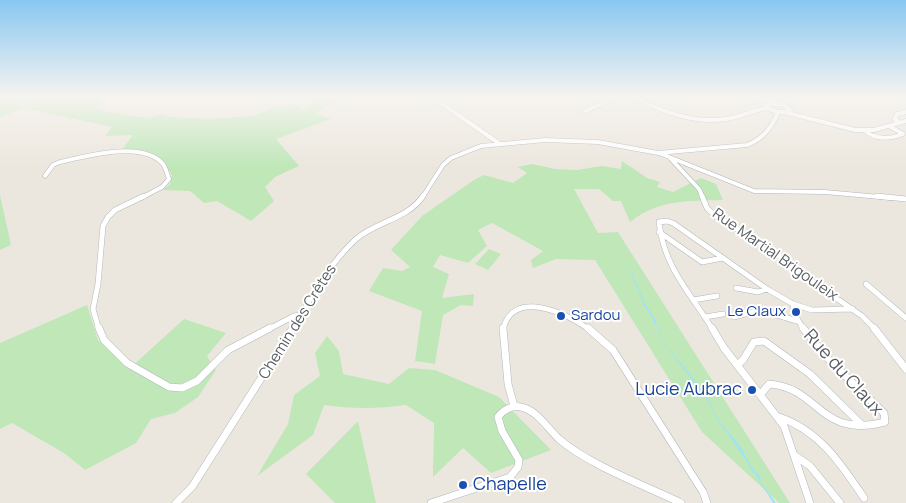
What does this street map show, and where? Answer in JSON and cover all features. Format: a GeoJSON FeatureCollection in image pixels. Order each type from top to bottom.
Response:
{"type":"FeatureCollection","features":[{"type":"Feature","properties":{"kind":"street"},"geometry":{"type":"LineString","coordinates":[[466,120],[500,144]]}},
{"type":"Feature","properties":{"kind":"street","name":"Chemin des Crêtes"},"geometry":{"type":"LineString","coordinates":[[176,503],[192,487],[274,360],[328,268],[357,238],[415,205],[450,158],[481,146],[558,140],[598,142],[658,153],[753,144],[763,137],[775,120]]}},
{"type":"Feature","properties":{"kind":"street"},"geometry":{"type":"LineString","coordinates":[[817,120],[845,128],[864,130],[906,121]]}},
{"type":"Feature","properties":{"kind":"street"},"geometry":{"type":"LineString","coordinates":[[864,130],[868,134],[883,138],[904,134],[889,126]]}},
{"type":"Feature","properties":{"kind":"street"},"geometry":{"type":"LineString","coordinates":[[45,176],[49,168],[60,162],[109,152],[140,152],[153,156],[166,169],[168,179],[165,184],[157,190],[114,210],[106,217],[103,226],[98,284],[92,309],[104,340],[128,363],[169,387],[182,388],[197,381],[228,350],[294,316],[300,315]]}},
{"type":"Feature","properties":{"kind":"street"},"geometry":{"type":"LineString","coordinates":[[658,153],[737,186],[754,191],[825,192],[906,200]]}},
{"type":"Feature","properties":{"kind":"street","name":"Rue Martial Brigouleix"},"geometry":{"type":"LineString","coordinates":[[670,158],[699,189],[707,208],[714,215],[728,226],[777,254],[804,276],[853,309],[877,331],[906,369]]}},
{"type":"Feature","properties":{"kind":"street"},"geometry":{"type":"LineString","coordinates":[[810,503],[784,426],[779,417],[737,365],[669,264],[659,232],[659,222],[670,222],[767,289],[793,304],[812,310],[853,309]]}},
{"type":"Feature","properties":{"kind":"street"},"geometry":{"type":"LineString","coordinates":[[659,232],[702,262],[722,258]]}},
{"type":"Feature","properties":{"kind":"street"},"geometry":{"type":"LineString","coordinates":[[866,284],[906,318]]}},
{"type":"Feature","properties":{"kind":"street"},"geometry":{"type":"LineString","coordinates":[[736,288],[758,292],[767,289]]}},
{"type":"Feature","properties":{"kind":"street"},"geometry":{"type":"LineString","coordinates":[[693,300],[718,296]]}},
{"type":"Feature","properties":{"kind":"street","name":"Rue du Claux"},"geometry":{"type":"LineString","coordinates":[[760,394],[768,384],[779,385],[796,391],[838,421],[847,425],[885,422],[884,413],[847,380],[797,321],[792,309],[793,304]]}},
{"type":"Feature","properties":{"kind":"street"},"geometry":{"type":"LineString","coordinates":[[514,406],[508,390],[503,330],[506,320],[516,312],[529,307],[546,307],[562,314],[599,336],[616,355],[703,492],[707,503]]}},
{"type":"Feature","properties":{"kind":"street"},"geometry":{"type":"LineString","coordinates":[[734,317],[760,310],[797,321]]}},
{"type":"Feature","properties":{"kind":"street"},"geometry":{"type":"LineString","coordinates":[[705,316],[723,314]]}},
{"type":"Feature","properties":{"kind":"street"},"geometry":{"type":"LineString","coordinates":[[737,365],[743,360],[754,342],[764,341],[810,374],[862,425]]}},
{"type":"Feature","properties":{"kind":"street"},"geometry":{"type":"LineString","coordinates":[[431,503],[510,476],[517,469],[519,462],[516,453],[502,434],[498,424],[499,415],[506,409],[514,406],[522,407],[530,412],[566,446],[580,455],[680,503]]}},
{"type":"Feature","properties":{"kind":"street"},"geometry":{"type":"LineString","coordinates":[[779,417],[803,425],[823,443],[834,455],[864,498]]}},
{"type":"Feature","properties":{"kind":"street"},"geometry":{"type":"LineString","coordinates":[[794,455],[810,466],[840,503]]}},
{"type":"Feature","properties":{"kind":"green space"},"geometry":{"type":"Polygon","coordinates":[[[81,120],[327,120],[276,139],[299,166],[275,177],[265,187],[274,201],[251,221],[217,201],[204,203],[190,191],[163,190],[170,184],[172,175],[167,168],[151,155],[121,151],[133,135],[105,136],[112,127],[81,120]]]}},
{"type":"Feature","properties":{"kind":"green space"},"geometry":{"type":"Polygon","coordinates":[[[622,161],[647,178],[660,182],[657,187],[673,192],[701,178],[716,184],[723,200],[686,201],[663,205],[641,214],[630,222],[621,201],[613,201],[599,189],[574,189],[598,233],[618,232],[790,503],[779,503],[702,432],[595,260],[556,259],[533,268],[531,260],[543,251],[492,223],[478,230],[487,246],[468,263],[440,255],[433,267],[449,274],[442,298],[474,294],[473,306],[461,305],[443,315],[435,364],[415,361],[422,311],[369,291],[383,268],[402,271],[410,267],[391,250],[422,216],[474,180],[484,175],[513,183],[527,173],[518,167],[532,164],[555,169],[577,170],[602,166],[621,169],[622,161]]]}},
{"type":"Feature","properties":{"kind":"green space"},"geometry":{"type":"Polygon","coordinates":[[[0,195],[11,245],[0,250],[0,195]]]}},
{"type":"Feature","properties":{"kind":"green space"},"geometry":{"type":"Polygon","coordinates":[[[489,249],[501,254],[488,270],[475,264],[489,249]]]}},
{"type":"Feature","properties":{"kind":"green space"},"geometry":{"type":"Polygon","coordinates":[[[87,305],[98,340],[129,369],[184,319],[226,333],[207,356],[216,370],[198,397],[175,413],[151,419],[136,443],[85,470],[64,453],[12,423],[0,429],[0,343],[87,305]]]}},
{"type":"Feature","properties":{"kind":"green space"},"geometry":{"type":"Polygon","coordinates":[[[327,336],[339,351],[343,374],[389,384],[409,368],[435,370],[499,397],[551,450],[491,473],[463,448],[433,477],[434,423],[406,405],[365,408],[324,405],[313,435],[257,476],[288,424],[294,395],[320,376],[315,353],[327,336]]]}},
{"type":"Feature","properties":{"kind":"green space"},"geometry":{"type":"Polygon","coordinates":[[[358,421],[376,503],[335,503],[306,474],[358,421]]]}},
{"type":"Feature","properties":{"kind":"water"},"geometry":{"type":"Polygon","coordinates":[[[628,267],[646,305],[656,320],[655,324],[659,329],[663,341],[654,323],[645,307],[628,267]]]}},
{"type":"Feature","properties":{"kind":"water"},"geometry":{"type":"Polygon","coordinates":[[[667,347],[708,399],[717,417],[741,448],[753,469],[760,476],[761,483],[776,503],[773,503],[749,464],[718,420],[705,396],[667,347]]]}},
{"type":"Feature","properties":{"kind":"place","name":"Le Claux"},"geometry":{"type":"Point","coordinates":[796,312]}},
{"type":"Feature","properties":{"kind":"place","name":"Sardou"},"geometry":{"type":"Point","coordinates":[561,316]}},
{"type":"Feature","properties":{"kind":"place","name":"Lucie Aubrac"},"geometry":{"type":"Point","coordinates":[752,390]}},
{"type":"Feature","properties":{"kind":"place","name":"Chapelle"},"geometry":{"type":"Point","coordinates":[463,485]}}]}
